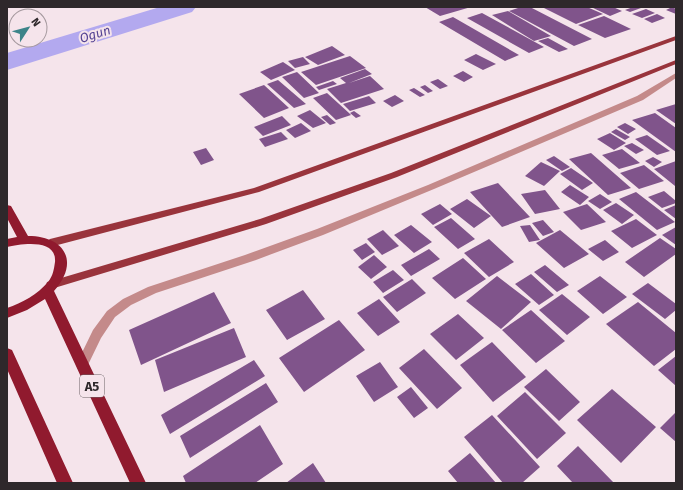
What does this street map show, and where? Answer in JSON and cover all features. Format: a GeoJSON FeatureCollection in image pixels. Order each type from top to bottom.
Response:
{"type":"FeatureCollection","features":[{"type":"Feature","properties":{"kind":"highway"},"geometry":{"type":"LineString","coordinates":[[7,210],[24,239]]}},
{"type":"Feature","properties":{"kind":"highway"},"geometry":{"type":"LineString","coordinates":[[7,243],[24,239],[38,239],[50,243],[58,250],[61,259],[60,270],[49,288],[28,305],[7,313]]}},
{"type":"Feature","properties":{"kind":"highway","name":"A5"},"geometry":{"type":"LineString","coordinates":[[49,288],[82,365],[138,483]]}},
{"type":"Feature","properties":{"kind":"highway"},"geometry":{"type":"LineString","coordinates":[[7,354],[64,483]]}},
{"type":"Feature","properties":{"kind":"main road"},"geometry":{"type":"LineString","coordinates":[[50,243],[256,190],[676,38]]}},
{"type":"Feature","properties":{"kind":"main road"},"geometry":{"type":"LineString","coordinates":[[49,288],[263,222],[394,175],[676,62]]}},
{"type":"Feature","properties":{"kind":"lane"},"geometry":{"type":"LineString","coordinates":[[82,365],[97,334],[111,314],[127,302],[152,290],[249,258],[306,237],[431,187],[640,98],[676,74]]}},
{"type":"Feature","properties":{"kind":"building"},"geometry":{"type":"Polygon","coordinates":[[[425,7],[471,7],[440,16],[425,7]]]}},
{"type":"Feature","properties":{"kind":"building"},"geometry":{"type":"Polygon","coordinates":[[[521,7],[530,7],[592,39],[574,46],[509,11],[521,7]]]}},
{"type":"Feature","properties":{"kind":"building"},"geometry":{"type":"Polygon","coordinates":[[[542,7],[587,7],[603,14],[576,24],[542,7]]]}},
{"type":"Feature","properties":{"kind":"building"},"geometry":{"type":"Polygon","coordinates":[[[591,7],[613,7],[622,11],[610,16],[591,7]]]}},
{"type":"Feature","properties":{"kind":"building"},"geometry":{"type":"Polygon","coordinates":[[[633,7],[641,8],[630,12],[625,10],[633,7]]]}},
{"type":"Feature","properties":{"kind":"building"},"geometry":{"type":"Polygon","coordinates":[[[672,7],[676,9],[676,14],[666,10],[672,7]]]}},
{"type":"Feature","properties":{"kind":"building"},"geometry":{"type":"Polygon","coordinates":[[[646,9],[655,13],[642,18],[632,14],[646,9]]]}},
{"type":"Feature","properties":{"kind":"building"},"geometry":{"type":"Polygon","coordinates":[[[508,11],[551,36],[534,41],[492,15],[508,11]]]}},
{"type":"Feature","properties":{"kind":"building"},"geometry":{"type":"Polygon","coordinates":[[[482,13],[544,47],[529,53],[467,18],[482,13]]]}},
{"type":"Feature","properties":{"kind":"building"},"geometry":{"type":"Polygon","coordinates":[[[657,14],[665,18],[652,23],[644,19],[657,14]]]}},
{"type":"Feature","properties":{"kind":"building"},"geometry":{"type":"Polygon","coordinates":[[[604,16],[631,29],[605,38],[578,25],[604,16]]]}},
{"type":"Feature","properties":{"kind":"building"},"geometry":{"type":"Polygon","coordinates":[[[453,17],[519,55],[505,61],[439,22],[453,17]]]}},
{"type":"Feature","properties":{"kind":"building"},"geometry":{"type":"Polygon","coordinates":[[[548,38],[568,49],[559,52],[538,41],[548,38]]]}},
{"type":"Feature","properties":{"kind":"building"},"geometry":{"type":"Polygon","coordinates":[[[332,46],[345,55],[318,65],[305,57],[332,46]]]}},
{"type":"Feature","properties":{"kind":"building"},"geometry":{"type":"Polygon","coordinates":[[[476,54],[496,64],[483,70],[464,60],[476,54]]]}},
{"type":"Feature","properties":{"kind":"building"},"geometry":{"type":"Polygon","coordinates":[[[350,56],[366,68],[316,85],[301,72],[350,56]]]}},
{"type":"Feature","properties":{"kind":"building"},"geometry":{"type":"Polygon","coordinates":[[[303,57],[310,64],[295,68],[288,61],[303,57]]]}},
{"type":"Feature","properties":{"kind":"building"},"geometry":{"type":"Polygon","coordinates":[[[283,62],[295,70],[271,80],[260,72],[283,62]]]}},
{"type":"Feature","properties":{"kind":"building"},"geometry":{"type":"Polygon","coordinates":[[[365,69],[372,74],[349,83],[370,76],[384,89],[341,103],[327,89],[346,83],[340,78],[365,69]]]}},
{"type":"Feature","properties":{"kind":"building"},"geometry":{"type":"Polygon","coordinates":[[[463,71],[473,77],[464,82],[453,76],[463,71]]]}},
{"type":"Feature","properties":{"kind":"building"},"geometry":{"type":"Polygon","coordinates":[[[297,72],[319,93],[304,98],[282,77],[297,72]]]}},
{"type":"Feature","properties":{"kind":"building"},"geometry":{"type":"Polygon","coordinates":[[[438,79],[448,86],[440,89],[430,82],[438,79]]]}},
{"type":"Feature","properties":{"kind":"building"},"geometry":{"type":"Polygon","coordinates":[[[278,80],[306,104],[294,108],[267,84],[278,80]]]}},
{"type":"Feature","properties":{"kind":"building"},"geometry":{"type":"Polygon","coordinates":[[[333,81],[337,84],[319,90],[316,87],[333,81]]]}},
{"type":"Feature","properties":{"kind":"building"},"geometry":{"type":"Polygon","coordinates":[[[264,85],[289,108],[264,118],[239,94],[264,85]]]}},
{"type":"Feature","properties":{"kind":"building"},"geometry":{"type":"Polygon","coordinates":[[[425,85],[433,91],[428,93],[420,87],[425,85]]]}},
{"type":"Feature","properties":{"kind":"building"},"geometry":{"type":"Polygon","coordinates":[[[414,88],[425,95],[420,97],[409,90],[414,88]]]}},
{"type":"Feature","properties":{"kind":"building"},"geometry":{"type":"Polygon","coordinates":[[[327,93],[351,115],[336,120],[313,98],[327,93]]]}},
{"type":"Feature","properties":{"kind":"building"},"geometry":{"type":"Polygon","coordinates":[[[395,95],[404,101],[392,107],[383,101],[395,95]]]}},
{"type":"Feature","properties":{"kind":"building"},"geometry":{"type":"Polygon","coordinates":[[[369,96],[376,103],[350,111],[343,104],[369,96]]]}},
{"type":"Feature","properties":{"kind":"building"},"geometry":{"type":"Polygon","coordinates":[[[676,104],[676,124],[656,110],[676,104]]]}},
{"type":"Feature","properties":{"kind":"building"},"geometry":{"type":"Polygon","coordinates":[[[310,110],[326,123],[313,128],[297,116],[310,110]]]}},
{"type":"Feature","properties":{"kind":"building"},"geometry":{"type":"Polygon","coordinates":[[[354,111],[361,116],[356,118],[350,113],[354,111]]]}},
{"type":"Feature","properties":{"kind":"building"},"geometry":{"type":"Polygon","coordinates":[[[655,113],[676,128],[676,152],[632,120],[655,113]]]}},
{"type":"Feature","properties":{"kind":"building"},"geometry":{"type":"Polygon","coordinates":[[[327,115],[336,123],[330,125],[321,117],[327,115]]]}},
{"type":"Feature","properties":{"kind":"building"},"geometry":{"type":"Polygon","coordinates":[[[282,116],[291,125],[263,136],[254,127],[282,116]]]}},
{"type":"Feature","properties":{"kind":"building"},"geometry":{"type":"Polygon","coordinates":[[[301,123],[311,131],[295,138],[286,130],[301,123]]]}},
{"type":"Feature","properties":{"kind":"building"},"geometry":{"type":"Polygon","coordinates":[[[625,123],[636,129],[628,134],[617,127],[625,123]]]}},
{"type":"Feature","properties":{"kind":"building"},"geometry":{"type":"Polygon","coordinates":[[[616,129],[630,137],[625,140],[611,132],[616,129]]]}},
{"type":"Feature","properties":{"kind":"building"},"geometry":{"type":"Polygon","coordinates":[[[281,132],[288,139],[265,147],[259,139],[281,132]]]}},
{"type":"Feature","properties":{"kind":"building"},"geometry":{"type":"Polygon","coordinates":[[[610,133],[626,143],[614,150],[597,139],[610,133]]]}},
{"type":"Feature","properties":{"kind":"building"},"geometry":{"type":"Polygon","coordinates":[[[647,135],[670,151],[657,155],[635,139],[647,135]]]}},
{"type":"Feature","properties":{"kind":"building"},"geometry":{"type":"Polygon","coordinates":[[[632,143],[644,150],[636,154],[624,146],[632,143]]]}},
{"type":"Feature","properties":{"kind":"building"},"geometry":{"type":"Polygon","coordinates":[[[206,148],[214,160],[201,165],[193,152],[206,148]]]}},
{"type":"Feature","properties":{"kind":"building"},"geometry":{"type":"Polygon","coordinates":[[[622,149],[640,163],[619,169],[602,155],[622,149]]]}},
{"type":"Feature","properties":{"kind":"building"},"geometry":{"type":"Polygon","coordinates":[[[591,153],[631,188],[608,195],[569,159],[591,153]]]}},
{"type":"Feature","properties":{"kind":"building"},"geometry":{"type":"Polygon","coordinates":[[[554,156],[570,167],[562,171],[546,160],[554,156]]]}},
{"type":"Feature","properties":{"kind":"building"},"geometry":{"type":"Polygon","coordinates":[[[653,157],[662,162],[654,167],[645,161],[653,157]]]}},
{"type":"Feature","properties":{"kind":"building"},"geometry":{"type":"Polygon","coordinates":[[[676,161],[676,185],[675,186],[654,169],[676,161]]]}},
{"type":"Feature","properties":{"kind":"building"},"geometry":{"type":"Polygon","coordinates":[[[541,162],[560,171],[544,186],[525,176],[541,162]]]}},
{"type":"Feature","properties":{"kind":"building"},"geometry":{"type":"Polygon","coordinates":[[[644,165],[664,181],[639,189],[620,173],[644,165]]]}},
{"type":"Feature","properties":{"kind":"building"},"geometry":{"type":"Polygon","coordinates":[[[571,168],[593,183],[582,190],[560,174],[571,168]]]}},
{"type":"Feature","properties":{"kind":"building"},"geometry":{"type":"Polygon","coordinates":[[[498,183],[530,217],[502,227],[470,192],[498,183]]]}},
{"type":"Feature","properties":{"kind":"building"},"geometry":{"type":"Polygon","coordinates":[[[570,185],[589,197],[580,205],[561,192],[570,185]]]}},
{"type":"Feature","properties":{"kind":"building"},"geometry":{"type":"Polygon","coordinates":[[[545,190],[560,209],[535,214],[521,194],[545,190]]]}},
{"type":"Feature","properties":{"kind":"building"},"geometry":{"type":"Polygon","coordinates":[[[664,191],[676,201],[676,203],[662,208],[648,197],[664,191]]]}},
{"type":"Feature","properties":{"kind":"building"},"geometry":{"type":"Polygon","coordinates":[[[636,192],[675,222],[657,230],[619,199],[636,192]]]}},
{"type":"Feature","properties":{"kind":"building"},"geometry":{"type":"Polygon","coordinates":[[[600,194],[612,202],[600,209],[588,201],[600,194]]]}},
{"type":"Feature","properties":{"kind":"building"},"geometry":{"type":"Polygon","coordinates":[[[467,199],[491,216],[474,228],[450,209],[467,199]]]}},
{"type":"Feature","properties":{"kind":"building"},"geometry":{"type":"Polygon","coordinates":[[[616,203],[634,215],[622,224],[603,210],[616,203]]]}},
{"type":"Feature","properties":{"kind":"building"},"geometry":{"type":"Polygon","coordinates":[[[440,204],[452,214],[433,225],[421,214],[440,204]]]}},
{"type":"Feature","properties":{"kind":"building"},"geometry":{"type":"Polygon","coordinates":[[[587,204],[606,222],[581,230],[563,212],[587,204]]]}},
{"type":"Feature","properties":{"kind":"building"},"geometry":{"type":"Polygon","coordinates":[[[676,205],[676,219],[664,210],[676,205]]]}},
{"type":"Feature","properties":{"kind":"building"},"geometry":{"type":"Polygon","coordinates":[[[451,218],[475,239],[458,249],[434,227],[451,218]]]}},
{"type":"Feature","properties":{"kind":"building"},"geometry":{"type":"Polygon","coordinates":[[[636,219],[657,235],[632,248],[611,231],[636,219]]]}},
{"type":"Feature","properties":{"kind":"building"},"geometry":{"type":"Polygon","coordinates":[[[543,220],[554,232],[543,236],[532,223],[543,220]]]}},
{"type":"Feature","properties":{"kind":"building"},"geometry":{"type":"Polygon","coordinates":[[[411,225],[432,242],[414,253],[394,235],[411,225]]]}},
{"type":"Feature","properties":{"kind":"building"},"geometry":{"type":"Polygon","coordinates":[[[530,225],[540,240],[529,242],[520,226],[530,225]]]}},
{"type":"Feature","properties":{"kind":"building"},"geometry":{"type":"Polygon","coordinates":[[[676,227],[676,245],[662,235],[676,227]]]}},
{"type":"Feature","properties":{"kind":"building"},"geometry":{"type":"Polygon","coordinates":[[[383,230],[399,246],[382,255],[367,239],[383,230]]]}},
{"type":"Feature","properties":{"kind":"building"},"geometry":{"type":"Polygon","coordinates":[[[560,230],[589,254],[564,268],[536,243],[560,230]]]}},
{"type":"Feature","properties":{"kind":"building"},"geometry":{"type":"Polygon","coordinates":[[[660,238],[676,249],[676,254],[644,277],[625,262],[660,238]]]}},
{"type":"Feature","properties":{"kind":"building"},"geometry":{"type":"Polygon","coordinates":[[[489,239],[514,262],[489,277],[464,253],[489,239]]]}},
{"type":"Feature","properties":{"kind":"building"},"geometry":{"type":"Polygon","coordinates":[[[605,240],[619,252],[603,261],[588,249],[605,240]]]}},
{"type":"Feature","properties":{"kind":"building"},"geometry":{"type":"Polygon","coordinates":[[[366,243],[375,252],[362,260],[353,250],[366,243]]]}},
{"type":"Feature","properties":{"kind":"building"},"geometry":{"type":"Polygon","coordinates":[[[429,249],[440,259],[411,276],[401,265],[429,249]]]}},
{"type":"Feature","properties":{"kind":"building"},"geometry":{"type":"Polygon","coordinates":[[[374,255],[387,267],[371,279],[358,267],[374,255]]]}},
{"type":"Feature","properties":{"kind":"building"},"geometry":{"type":"Polygon","coordinates":[[[463,258],[486,279],[455,299],[432,278],[463,258]]]}},
{"type":"Feature","properties":{"kind":"building"},"geometry":{"type":"Polygon","coordinates":[[[545,265],[569,285],[557,292],[534,272],[545,265]]]}},
{"type":"Feature","properties":{"kind":"building"},"geometry":{"type":"Polygon","coordinates":[[[393,270],[404,280],[383,293],[373,282],[393,270]]]}},
{"type":"Feature","properties":{"kind":"building"},"geometry":{"type":"Polygon","coordinates":[[[531,274],[554,295],[539,305],[515,284],[531,274]]]}},
{"type":"Feature","properties":{"kind":"building"},"geometry":{"type":"Polygon","coordinates":[[[497,276],[531,302],[501,329],[466,301],[497,276]]]}},
{"type":"Feature","properties":{"kind":"building"},"geometry":{"type":"Polygon","coordinates":[[[600,276],[627,297],[603,314],[577,291],[600,276]]]}},
{"type":"Feature","properties":{"kind":"building"},"geometry":{"type":"Polygon","coordinates":[[[412,279],[426,293],[397,312],[383,297],[412,279]]]}},
{"type":"Feature","properties":{"kind":"building"},"geometry":{"type":"Polygon","coordinates":[[[648,283],[676,304],[676,310],[665,319],[632,294],[648,283]]]}},
{"type":"Feature","properties":{"kind":"building"},"geometry":{"type":"Polygon","coordinates":[[[303,290],[325,319],[287,340],[266,310],[303,290]]]}},
{"type":"Feature","properties":{"kind":"building"},"geometry":{"type":"Polygon","coordinates":[[[214,292],[231,323],[141,365],[129,330],[214,292]]]}},
{"type":"Feature","properties":{"kind":"building"},"geometry":{"type":"Polygon","coordinates":[[[562,294],[590,317],[567,335],[539,310],[562,294]]]}},
{"type":"Feature","properties":{"kind":"building"},"geometry":{"type":"Polygon","coordinates":[[[379,299],[400,322],[378,336],[357,313],[379,299]]]}},
{"type":"Feature","properties":{"kind":"building"},"geometry":{"type":"Polygon","coordinates":[[[638,302],[676,333],[676,349],[654,366],[606,324],[638,302]]]}},
{"type":"Feature","properties":{"kind":"building"},"geometry":{"type":"Polygon","coordinates":[[[531,310],[565,341],[536,363],[502,330],[531,310]]]}},
{"type":"Feature","properties":{"kind":"building"},"geometry":{"type":"Polygon","coordinates":[[[458,314],[484,338],[456,360],[430,334],[458,314]]]}},
{"type":"Feature","properties":{"kind":"building"},"geometry":{"type":"Polygon","coordinates":[[[339,320],[365,350],[304,392],[279,358],[339,320]]]}},
{"type":"Feature","properties":{"kind":"building"},"geometry":{"type":"Polygon","coordinates":[[[234,328],[246,357],[164,392],[155,360],[234,328]]]}},
{"type":"Feature","properties":{"kind":"building"},"geometry":{"type":"Polygon","coordinates":[[[492,342],[526,377],[493,402],[460,365],[492,342]]]}},
{"type":"Feature","properties":{"kind":"building"},"geometry":{"type":"Polygon","coordinates":[[[424,349],[462,388],[437,409],[399,368],[424,349]]]}},
{"type":"Feature","properties":{"kind":"building"},"geometry":{"type":"Polygon","coordinates":[[[676,356],[676,386],[658,370],[676,356]]]}},
{"type":"Feature","properties":{"kind":"building"},"geometry":{"type":"Polygon","coordinates":[[[254,360],[265,376],[170,434],[161,415],[254,360]]]}},
{"type":"Feature","properties":{"kind":"building"},"geometry":{"type":"Polygon","coordinates":[[[380,362],[398,387],[374,402],[356,376],[380,362]]]}},
{"type":"Feature","properties":{"kind":"building"},"geometry":{"type":"Polygon","coordinates":[[[546,369],[580,402],[559,421],[524,387],[546,369]]]}},
{"type":"Feature","properties":{"kind":"building"},"geometry":{"type":"Polygon","coordinates":[[[266,383],[278,402],[190,458],[180,436],[266,383]]]}},
{"type":"Feature","properties":{"kind":"building"},"geometry":{"type":"Polygon","coordinates":[[[411,387],[428,408],[414,418],[397,397],[411,387]]]}},
{"type":"Feature","properties":{"kind":"building"},"geometry":{"type":"Polygon","coordinates":[[[612,389],[656,427],[621,463],[577,420],[612,389]]]}},
{"type":"Feature","properties":{"kind":"building"},"geometry":{"type":"Polygon","coordinates":[[[525,392],[566,433],[537,459],[497,416],[525,392]]]}},
{"type":"Feature","properties":{"kind":"building"},"geometry":{"type":"Polygon","coordinates":[[[676,412],[676,442],[660,428],[676,412]]]}},
{"type":"Feature","properties":{"kind":"building"},"geometry":{"type":"Polygon","coordinates":[[[492,415],[540,467],[522,483],[503,483],[464,437],[492,415]]]}},
{"type":"Feature","properties":{"kind":"building"},"geometry":{"type":"Polygon","coordinates":[[[260,425],[283,464],[255,483],[186,483],[183,476],[260,425]]]}},
{"type":"Feature","properties":{"kind":"building"},"geometry":{"type":"Polygon","coordinates":[[[578,446],[614,483],[573,483],[557,466],[578,446]]]}},
{"type":"Feature","properties":{"kind":"building"},"geometry":{"type":"Polygon","coordinates":[[[470,453],[496,483],[458,483],[448,471],[470,453]]]}},
{"type":"Feature","properties":{"kind":"building"},"geometry":{"type":"Polygon","coordinates":[[[313,463],[326,483],[286,483],[313,463]]]}},
{"type":"Feature","properties":{"kind":"waterway","name":"Ogun"},"geometry":{"type":"LineString","coordinates":[[7,62],[184,7]]}}]}
